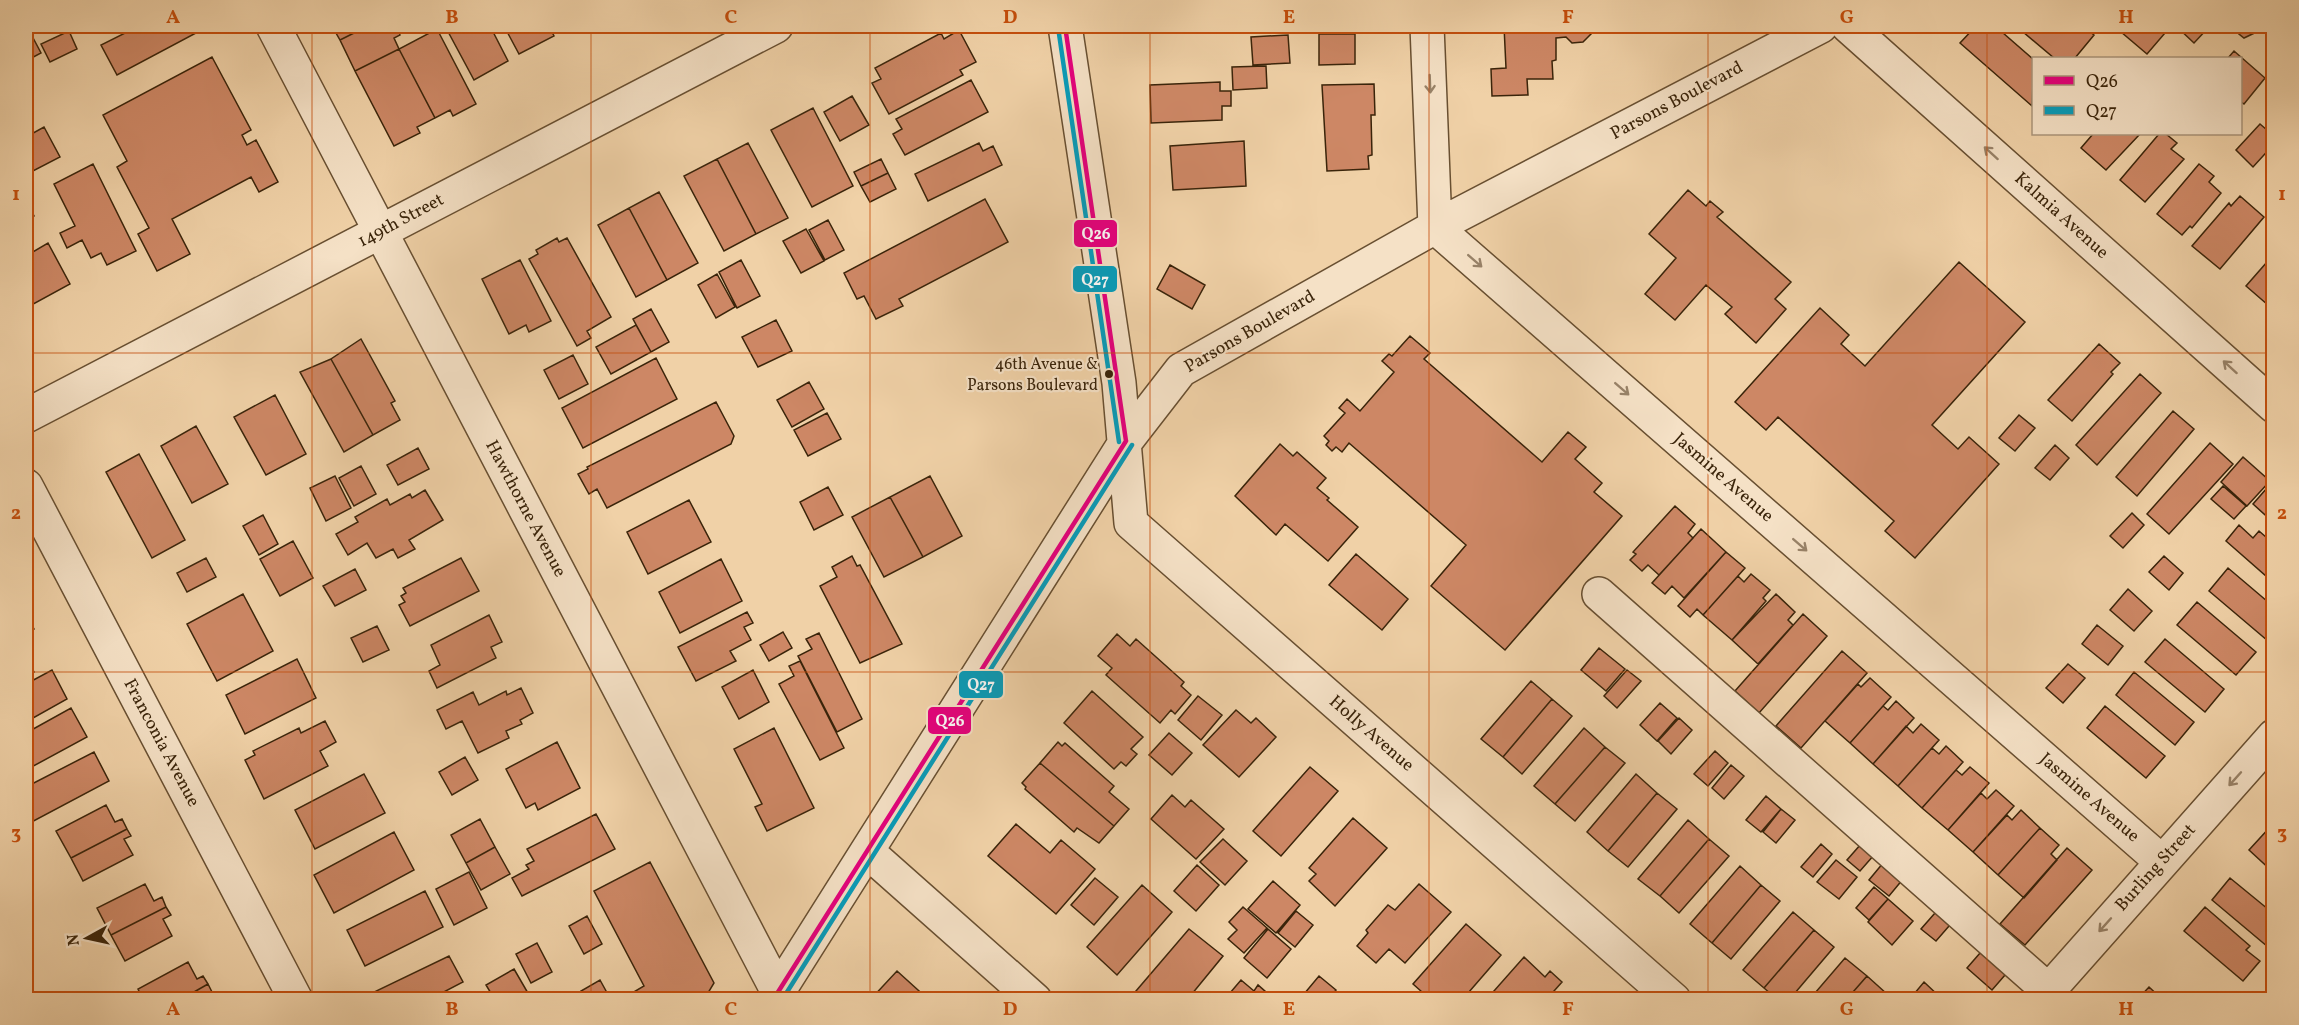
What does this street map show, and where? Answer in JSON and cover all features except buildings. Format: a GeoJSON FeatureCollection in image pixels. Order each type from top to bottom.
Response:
{"type":"FeatureCollection","features":[{"type":"Feature","properties":{"kind":"street","name":"Hawthorne Avenue"},"geometry":{"type":"LineString","coordinates":[[273,26],[775,996]]}},
{"type":"Feature","properties":{"kind":"street","name":"Holly Avenue"},"geometry":{"type":"LineString","coordinates":[[1065,26],[1126,441],[1131,523],[1674,999]]}},
{"type":"Feature","properties":{"kind":"street"},"geometry":{"type":"LineString","coordinates":[[1427,26],[1436,226]]}},
{"type":"Feature","properties":{"kind":"street","name":"Parsons Boulevard"},"geometry":{"type":"LineString","coordinates":[[775,996],[1126,441],[1181,370],[1436,226],[1821,26]]}},
{"type":"Feature","properties":{"kind":"street","name":"Kalmia Avenue"},"geometry":{"type":"LineString","coordinates":[[1848,26],[2274,406]]}},
{"type":"Feature","properties":{"kind":"street","name":"149th Street"},"geometry":{"type":"LineString","coordinates":[[26,416],[381,232],[766,28]]}},
{"type":"Feature","properties":{"kind":"street","name":"Jasmine Avenue"},"geometry":{"type":"LineString","coordinates":[[1436,226],[2162,862]]}},
{"type":"Feature","properties":{"kind":"street","name":"Franconia Avenue"},"geometry":{"type":"LineString","coordinates":[[26,486],[296,999]]}},
{"type":"Feature","properties":{"kind":"street"},"geometry":{"type":"LineString","coordinates":[[1599,594],[2044,995]]}},
{"type":"Feature","properties":{"kind":"street","name":"Burling Street"},"geometry":{"type":"LineString","coordinates":[[2044,995],[2274,736]]}},
{"type":"Feature","properties":{"kind":"street"},"geometry":{"type":"LineString","coordinates":[[868,852],[1035,999]]}},
{"type":"Feature","properties":{"kind":"transit line","name":"Q26"},"geometry":{"type":"LineString","coordinates":[[1065,26],[1126,441]]}},
{"type":"Feature","properties":{"kind":"transit line","name":"Q27"},"geometry":{"type":"LineString","coordinates":[[1058,27],[1119,442]]}},
{"type":"Feature","properties":{"kind":"transit line","name":"Q26"},"geometry":{"type":"LineString","coordinates":[[773,1000],[1126,441]]}},
{"type":"Feature","properties":{"kind":"transit line","name":"Q27"},"geometry":{"type":"LineString","coordinates":[[782,1000],[1132,445]]}},
{"type":"Feature","properties":{"kind":"place","name":"46th Avenue & Parsons Boulevard"},"geometry":{"type":"Point","coordinates":[1109,374]}}]}
